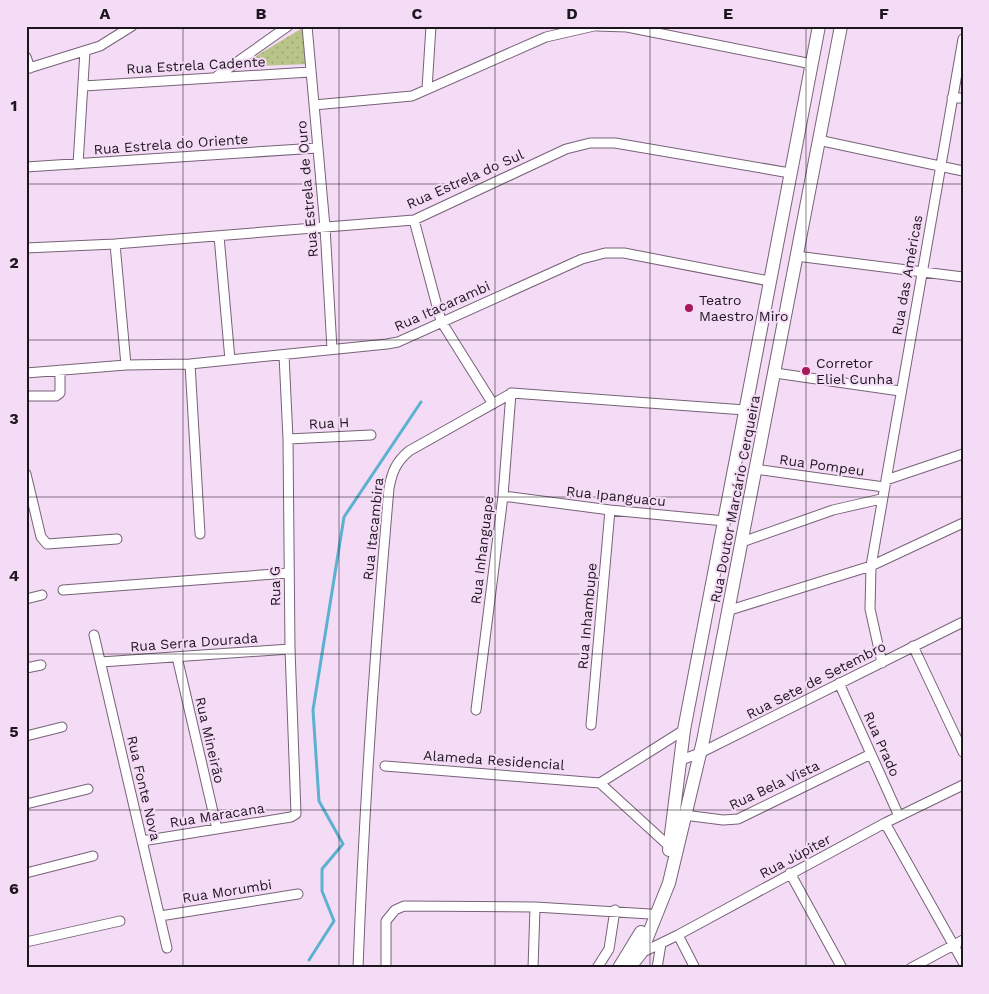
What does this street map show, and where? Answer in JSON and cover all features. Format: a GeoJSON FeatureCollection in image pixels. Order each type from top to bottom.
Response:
{"type":"FeatureCollection","features":[{"type":"Feature","properties":{"kind":"street"},"geometry":{"type":"LineString","coordinates":[[26,57],[28,69],[100,46],[132,26]]}},
{"type":"Feature","properties":{"kind":"street"},"geometry":{"type":"LineString","coordinates":[[216,77],[288,26]]}},
{"type":"Feature","properties":{"kind":"street","name":"Rua Estrela de Ouro"},"geometry":{"type":"LineString","coordinates":[[307,26],[325,227],[332,349]]}},
{"type":"Feature","properties":{"kind":"street"},"geometry":{"type":"LineString","coordinates":[[427,89],[431,26]]}},
{"type":"Feature","properties":{"kind":"street"},"geometry":{"type":"LineString","coordinates":[[314,105],[406,97],[546,37],[596,26],[627,27],[812,64]]}},
{"type":"Feature","properties":{"kind":"street","name":"Rua Doutor Marcário Cerqueira"},"geometry":{"type":"LineString","coordinates":[[619,968],[633,949],[650,914],[670,847],[684,730],[819,26]]}},
{"type":"Feature","properties":{"kind":"street","name":"Rua Doutor Marcário Cerqueira"},"geometry":{"type":"LineString","coordinates":[[629,968],[641,953],[668,883],[700,753],[730,610],[755,469],[841,26]]}},
{"type":"Feature","properties":{"kind":"street","name":"Rua das Américas"},"geometry":{"type":"LineString","coordinates":[[882,662],[870,609],[871,566],[881,499],[963,39]]}},
{"type":"Feature","properties":{"kind":"street"},"geometry":{"type":"LineString","coordinates":[[78,164],[85,51]]}},
{"type":"Feature","properties":{"kind":"street","name":"Rua Estrela Cadente"},"geometry":{"type":"LineString","coordinates":[[84,86],[310,72]]}},
{"type":"Feature","properties":{"kind":"street"},"geometry":{"type":"LineString","coordinates":[[952,98],[963,98]]}},
{"type":"Feature","properties":{"kind":"street"},"geometry":{"type":"LineString","coordinates":[[818,140],[963,171]]}},
{"type":"Feature","properties":{"kind":"street","name":"Rua Estrela do Sul"},"geometry":{"type":"LineString","coordinates":[[26,248],[115,244],[414,220],[566,149],[590,143],[615,143],[790,173]]}},
{"type":"Feature","properties":{"kind":"street","name":"Rua Estrela do Oriente"},"geometry":{"type":"LineString","coordinates":[[26,167],[317,148]]}},
{"type":"Feature","properties":{"kind":"street"},"geometry":{"type":"LineString","coordinates":[[414,220],[442,321],[493,404]]}},
{"type":"Feature","properties":{"kind":"street"},"geometry":{"type":"LineString","coordinates":[[219,236],[230,360]]}},
{"type":"Feature","properties":{"kind":"street"},"geometry":{"type":"LineString","coordinates":[[115,244],[126,365]]}},
{"type":"Feature","properties":{"kind":"street","name":"Rua Itacarambi"},"geometry":{"type":"LineString","coordinates":[[26,373],[126,365],[190,364],[398,342],[582,259],[605,253],[624,253],[769,281]]}},
{"type":"Feature","properties":{"kind":"street"},"geometry":{"type":"LineString","coordinates":[[796,256],[963,277]]}},
{"type":"Feature","properties":{"kind":"street","name":"Rua G"},"geometry":{"type":"LineString","coordinates":[[284,355],[288,439],[288,573],[295,815]]}},
{"type":"Feature","properties":{"kind":"street"},"geometry":{"type":"LineString","coordinates":[[755,355],[759,362],[764,364],[770,364],[777,359]]}},
{"type":"Feature","properties":{"kind":"street"},"geometry":{"type":"LineString","coordinates":[[190,364],[200,534]]}},
{"type":"Feature","properties":{"kind":"street"},"geometry":{"type":"LineString","coordinates":[[26,396],[56,396],[60,394],[60,370]]}},
{"type":"Feature","properties":{"kind":"street"},"geometry":{"type":"LineString","coordinates":[[775,373],[900,391]]}},
{"type":"Feature","properties":{"kind":"street"},"geometry":{"type":"LineString","coordinates":[[750,384],[761,384],[771,390]]}},
{"type":"Feature","properties":{"kind":"street"},"geometry":{"type":"LineString","coordinates":[[511,393],[745,410]]}},
{"type":"Feature","properties":{"kind":"street","name":"Rua Itacambira"},"geometry":{"type":"LineString","coordinates":[[358,968],[371,705],[389,488],[393,470],[409,451],[511,393]]}},
{"type":"Feature","properties":{"kind":"street","name":"Rua Inhanguape"},"geometry":{"type":"LineString","coordinates":[[476,710],[503,496],[511,393]]}},
{"type":"Feature","properties":{"kind":"street","name":"Rua H"},"geometry":{"type":"LineString","coordinates":[[288,439],[371,435]]}},
{"type":"Feature","properties":{"kind":"street"},"geometry":{"type":"LineString","coordinates":[[885,483],[963,454]]}},
{"type":"Feature","properties":{"kind":"street","name":"Rua Pompeu"},"geometry":{"type":"LineString","coordinates":[[755,469],[885,483]]}},
{"type":"Feature","properties":{"kind":"street"},"geometry":{"type":"LineString","coordinates":[[26,474],[41,537],[47,544],[117,539]]}},
{"type":"Feature","properties":{"kind":"street","name":"Rua Ipanguacu"},"geometry":{"type":"LineString","coordinates":[[503,496],[610,510],[725,521]]}},
{"type":"Feature","properties":{"kind":"street"},"geometry":{"type":"LineString","coordinates":[[742,542],[833,510],[881,499]]}},
{"type":"Feature","properties":{"kind":"street","name":"Rua Inhambupe"},"geometry":{"type":"LineString","coordinates":[[591,725],[610,510]]}},
{"type":"Feature","properties":{"kind":"street"},"geometry":{"type":"LineString","coordinates":[[730,610],[871,566],[963,524]]}},
{"type":"Feature","properties":{"kind":"street"},"geometry":{"type":"LineString","coordinates":[[63,590],[288,573]]}},
{"type":"Feature","properties":{"kind":"street"},"geometry":{"type":"LineString","coordinates":[[26,598],[42,595]]}},
{"type":"Feature","properties":{"kind":"street","name":"Rua Sete de Setembro"},"geometry":{"type":"LineString","coordinates":[[681,760],[700,753],[963,622]]}},
{"type":"Feature","properties":{"kind":"street","name":"Rua Fonte Nova"},"geometry":{"type":"LineString","coordinates":[[94,635],[167,948]]}},
{"type":"Feature","properties":{"kind":"street"},"geometry":{"type":"LineString","coordinates":[[913,646],[963,752]]}},
{"type":"Feature","properties":{"kind":"street","name":"Rua Serra Dourada"},"geometry":{"type":"LineString","coordinates":[[101,662],[290,649]]}},
{"type":"Feature","properties":{"kind":"street","name":"Rua Mineirão"},"geometry":{"type":"LineString","coordinates":[[177,657],[217,829]]}},
{"type":"Feature","properties":{"kind":"street"},"geometry":{"type":"LineString","coordinates":[[26,668],[41,665]]}},
{"type":"Feature","properties":{"kind":"street","name":"Rua Prado"},"geometry":{"type":"LineString","coordinates":[[839,683],[899,816]]}},
{"type":"Feature","properties":{"kind":"street"},"geometry":{"type":"LineString","coordinates":[[26,736],[62,727]]}},
{"type":"Feature","properties":{"kind":"street"},"geometry":{"type":"LineString","coordinates":[[670,847],[600,782],[684,730]]}},
{"type":"Feature","properties":{"kind":"street","name":"Rua Bela Vista"},"geometry":{"type":"LineString","coordinates":[[684,815],[723,820],[738,819],[871,754]]}},
{"type":"Feature","properties":{"kind":"street","name":"Alameda Residencial"},"geometry":{"type":"LineString","coordinates":[[385,766],[600,782]]}},
{"type":"Feature","properties":{"kind":"street","name":"Rua Júpiter"},"geometry":{"type":"LineString","coordinates":[[641,953],[678,935],[885,823],[963,785]]}},
{"type":"Feature","properties":{"kind":"street"},"geometry":{"type":"LineString","coordinates":[[26,804],[88,789]]}},
{"type":"Feature","properties":{"kind":"street","name":"Rua Maracana"},"geometry":{"type":"LineString","coordinates":[[142,841],[295,815]]}},
{"type":"Feature","properties":{"kind":"street"},"geometry":{"type":"LineString","coordinates":[[885,823],[963,962]]}},
{"type":"Feature","properties":{"kind":"street"},"geometry":{"type":"LineString","coordinates":[[26,873],[94,856]]}},
{"type":"Feature","properties":{"kind":"street"},"geometry":{"type":"LineString","coordinates":[[790,874],[842,968]]}},
{"type":"Feature","properties":{"kind":"street","name":"Rua Morumbi"},"geometry":{"type":"LineString","coordinates":[[160,916],[298,894]]}},
{"type":"Feature","properties":{"kind":"street"},"geometry":{"type":"LineString","coordinates":[[386,968],[386,921],[395,910],[404,906],[535,907],[615,910],[650,914]]}},
{"type":"Feature","properties":{"kind":"street"},"geometry":{"type":"LineString","coordinates":[[533,968],[535,907]]}},
{"type":"Feature","properties":{"kind":"street"},"geometry":{"type":"LineString","coordinates":[[597,968],[609,949],[615,910]]}},
{"type":"Feature","properties":{"kind":"street"},"geometry":{"type":"LineString","coordinates":[[26,942],[120,921]]}},
{"type":"Feature","properties":{"kind":"street"},"geometry":{"type":"LineString","coordinates":[[678,935],[696,968]]}},
{"type":"Feature","properties":{"kind":"street"},"geometry":{"type":"LineString","coordinates":[[911,968],[963,940]]}},
{"type":"Feature","properties":{"kind":"street"},"geometry":{"type":"LineString","coordinates":[[657,968],[661,944]]}},
{"type":"Feature","properties":{"kind":"green space"},"geometry":{"type":"Polygon","coordinates":[[[304,27],[307,64],[238,67],[304,27]]]}},
{"type":"Feature","properties":{"kind":"waterway"},"geometry":{"type":"LineString","coordinates":[[309,960],[334,921],[322,891],[322,869],[343,844],[319,801],[313,710],[344,517],[421,402]]}},
{"type":"Feature","properties":{"kind":"place","name":"Teatro Maestro Miro"},"geometry":{"type":"Point","coordinates":[689,308]}},
{"type":"Feature","properties":{"kind":"place","name":"Corretor Eliel Cunha"},"geometry":{"type":"Point","coordinates":[806,371]}}]}
